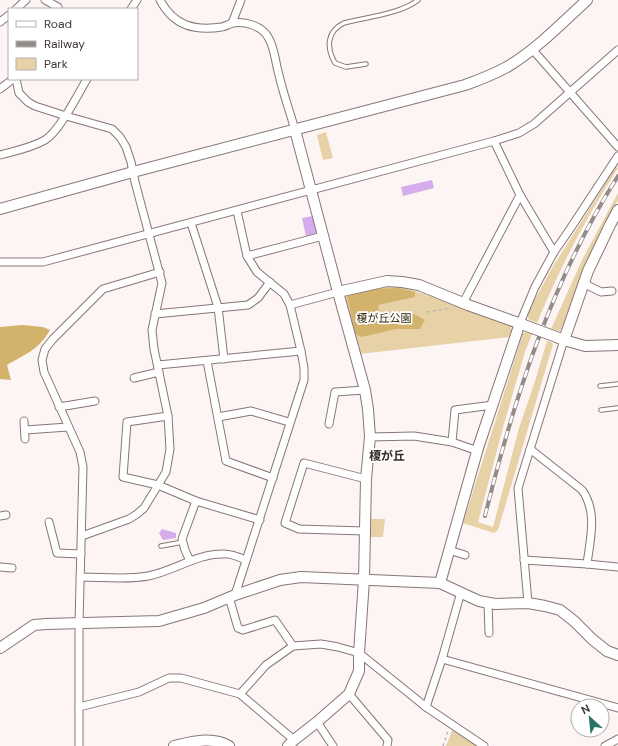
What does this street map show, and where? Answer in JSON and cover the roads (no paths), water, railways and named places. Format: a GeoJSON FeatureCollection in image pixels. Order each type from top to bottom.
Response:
{"type":"FeatureCollection","features":[{"type":"Feature","properties":{"kind":"street"},"geometry":{"type":"LineString","coordinates":[[17,8],[26,0]]}},
{"type":"Feature","properties":{"kind":"street"},"geometry":{"type":"LineString","coordinates":[[45,0],[57,8],[62,0]]}},
{"type":"Feature","properties":{"kind":"street"},"geometry":{"type":"LineString","coordinates":[[79,707],[139,692],[169,678],[181,678],[240,694],[291,743],[318,722],[349,694],[359,671],[364,580],[366,479],[370,436],[368,409],[365,390],[295,130],[278,74],[274,51],[268,36],[254,25],[232,23],[224,26],[204,29],[186,25],[166,10],[160,0]]}},
{"type":"Feature","properties":{"kind":"street"},"geometry":{"type":"LineString","coordinates":[[232,23],[241,0]]}},
{"type":"Feature","properties":{"kind":"street"},"geometry":{"type":"LineString","coordinates":[[0,209],[133,172],[465,85],[508,66],[532,49],[587,0]]}},
{"type":"Feature","properties":{"kind":"street"},"geometry":{"type":"LineString","coordinates":[[532,49],[618,147]]}},
{"type":"Feature","properties":{"kind":"street"},"geometry":{"type":"LineString","coordinates":[[0,262],[43,262],[494,142],[527,129],[618,50]]}},
{"type":"Feature","properties":{"kind":"street"},"geometry":{"type":"LineString","coordinates":[[0,89],[13,80]]}},
{"type":"Feature","properties":{"kind":"street"},"geometry":{"type":"LineString","coordinates":[[14,80],[19,93],[28,102],[66,116],[112,129],[120,138],[126,147],[162,284],[152,330],[154,349],[168,416],[170,449],[166,472],[144,508],[137,514],[129,519],[82,536]]}},
{"type":"Feature","properties":{"kind":"street"},"geometry":{"type":"LineString","coordinates":[[0,155],[25,148],[45,140],[54,133],[66,116],[86,80]]}},
{"type":"Feature","properties":{"kind":"street"},"geometry":{"type":"LineString","coordinates":[[494,142],[520,195],[554,252]]}},
{"type":"Feature","properties":{"kind":"street"},"geometry":{"type":"LineString","coordinates":[[440,583],[460,508],[493,404],[535,287],[554,252],[618,156]]}},
{"type":"Feature","properties":{"kind":"street"},"geometry":{"type":"LineString","coordinates":[[463,303],[520,195]]}},
{"type":"Feature","properties":{"kind":"street"},"geometry":{"type":"LineString","coordinates":[[528,603],[518,488],[561,339],[588,271],[618,210]]}},
{"type":"Feature","properties":{"kind":"street"},"geometry":{"type":"LineString","coordinates":[[237,211],[247,256],[257,272],[284,294],[290,305],[301,351],[304,368],[304,380],[289,422],[260,520],[232,596],[238,628],[243,630],[275,620],[293,646]]}},
{"type":"Feature","properties":{"kind":"street"},"geometry":{"type":"LineString","coordinates":[[191,223],[218,309],[224,359]]}},
{"type":"Feature","properties":{"kind":"street"},"geometry":{"type":"LineString","coordinates":[[247,256],[323,236]]}},
{"type":"Feature","properties":{"kind":"street"},"geometry":{"type":"LineString","coordinates":[[79,746],[79,623],[83,467],[80,452],[44,372],[42,360],[45,349],[53,339],[102,289],[160,272]]}},
{"type":"Feature","properties":{"kind":"street"},"geometry":{"type":"LineString","coordinates":[[290,305],[387,281],[402,282],[419,285],[561,339],[585,346],[618,345]]}},
{"type":"Feature","properties":{"kind":"street"},"geometry":{"type":"LineString","coordinates":[[155,314],[248,305],[258,298],[270,282]]}},
{"type":"Feature","properties":{"kind":"street"},"geometry":{"type":"LineString","coordinates":[[583,283],[601,292],[612,291]]}},
{"type":"Feature","properties":{"kind":"street"},"geometry":{"type":"LineString","coordinates":[[134,378],[158,369],[208,361],[301,351]]}},
{"type":"Feature","properties":{"kind":"street"},"geometry":{"type":"LineString","coordinates":[[208,361],[226,461],[273,478]]}},
{"type":"Feature","properties":{"kind":"street"},"geometry":{"type":"LineString","coordinates":[[329,424],[336,392],[365,390]]}},
{"type":"Feature","properties":{"kind":"street"},"geometry":{"type":"LineString","coordinates":[[59,407],[95,401]]}},
{"type":"Feature","properties":{"kind":"street"},"geometry":{"type":"LineString","coordinates":[[452,442],[455,410],[493,404]]}},
{"type":"Feature","properties":{"kind":"street"},"geometry":{"type":"LineString","coordinates":[[218,417],[251,411],[289,422]]}},
{"type":"Feature","properties":{"kind":"street"},"geometry":{"type":"LineString","coordinates":[[168,416],[127,422],[123,477],[158,485],[196,501],[260,520]]}},
{"type":"Feature","properties":{"kind":"street"},"geometry":{"type":"LineString","coordinates":[[24,422],[25,439]]}},
{"type":"Feature","properties":{"kind":"street"},"geometry":{"type":"LineString","coordinates":[[25,430],[68,427]]}},
{"type":"Feature","properties":{"kind":"street"},"geometry":{"type":"LineString","coordinates":[[370,436],[414,436],[452,442],[478,451]]}},
{"type":"Feature","properties":{"kind":"street"},"geometry":{"type":"LineString","coordinates":[[530,449],[582,490],[587,497],[592,519],[587,564]]}},
{"type":"Feature","properties":{"kind":"street"},"geometry":{"type":"LineString","coordinates":[[364,531],[299,529],[285,523],[304,463],[366,479]]}},
{"type":"Feature","properties":{"kind":"street"},"geometry":{"type":"LineString","coordinates":[[190,561],[182,539],[196,501]]}},
{"type":"Feature","properties":{"kind":"street"},"geometry":{"type":"LineString","coordinates":[[49,522],[57,553],[81,554]]}},
{"type":"Feature","properties":{"kind":"street"},"geometry":{"type":"LineString","coordinates":[[450,550],[465,555]]}},
{"type":"Feature","properties":{"kind":"street"},"geometry":{"type":"LineString","coordinates":[[80,577],[125,578],[148,576],[172,569],[203,557],[223,554],[246,560]]}},
{"type":"Feature","properties":{"kind":"street"},"geometry":{"type":"LineString","coordinates":[[524,560],[618,567]]}},
{"type":"Feature","properties":{"kind":"street"},"geometry":{"type":"LineString","coordinates":[[0,567],[12,568]]}},
{"type":"Feature","properties":{"kind":"street"},"geometry":{"type":"LineString","coordinates":[[0,648],[34,625],[159,621],[204,608],[232,596],[291,578],[440,583],[480,601],[488,603],[528,603],[560,610],[607,651],[618,655]]}},
{"type":"Feature","properties":{"kind":"street"},"geometry":{"type":"LineString","coordinates":[[426,707],[442,659],[461,592]]}},
{"type":"Feature","properties":{"kind":"street"},"geometry":{"type":"LineString","coordinates":[[488,603],[489,633]]}},
{"type":"Feature","properties":{"kind":"street"},"geometry":{"type":"LineString","coordinates":[[240,694],[266,665],[293,646],[321,644],[338,647],[359,653],[426,707],[484,746]]}},
{"type":"Feature","properties":{"kind":"street"},"geometry":{"type":"LineString","coordinates":[[442,659],[618,708]]}},
{"type":"Feature","properties":{"kind":"street"},"geometry":{"type":"LineString","coordinates":[[349,694],[388,740],[387,746]]}},
{"type":"Feature","properties":{"kind":"street"},"geometry":{"type":"LineString","coordinates":[[318,722],[333,746]]}},
{"type":"Feature","properties":{"kind":"street"},"geometry":{"type":"LineString","coordinates":[[605,746],[618,739]]}},
{"type":"Feature","properties":{"kind":"street"},"geometry":{"type":"LineString","coordinates":[[174,746],[209,740],[218,741],[229,746]]}},
{"type":"Feature","properties":{"kind":"lane"},"geometry":{"type":"LineString","coordinates":[[366,64],[346,67],[335,63],[330,55],[330,43],[332,33],[337,26],[344,22],[395,10],[413,4],[418,0]]}},
{"type":"Feature","properties":{"kind":"lane"},"geometry":{"type":"LineString","coordinates":[[600,386],[618,384]]}},
{"type":"Feature","properties":{"kind":"lane"},"geometry":{"type":"LineString","coordinates":[[601,410],[618,408]]}},
{"type":"Feature","properties":{"kind":"lane"},"geometry":{"type":"LineString","coordinates":[[161,546],[183,542]]}},
{"type":"Feature","properties":{"kind":"railway"},"geometry":{"type":"LineString","coordinates":[[485,516],[496,472],[522,384],[538,341],[573,256],[618,176]]}},
{"type":"Feature","properties":{"kind":"district","name":"榎が丘"},"geometry":{"type":"Point","coordinates":[387,456]}},
{"type":"Feature","properties":{"kind":"park label","name":"榎が丘公園"},"geometry":{"type":"Point","coordinates":[384,318]}}]}
